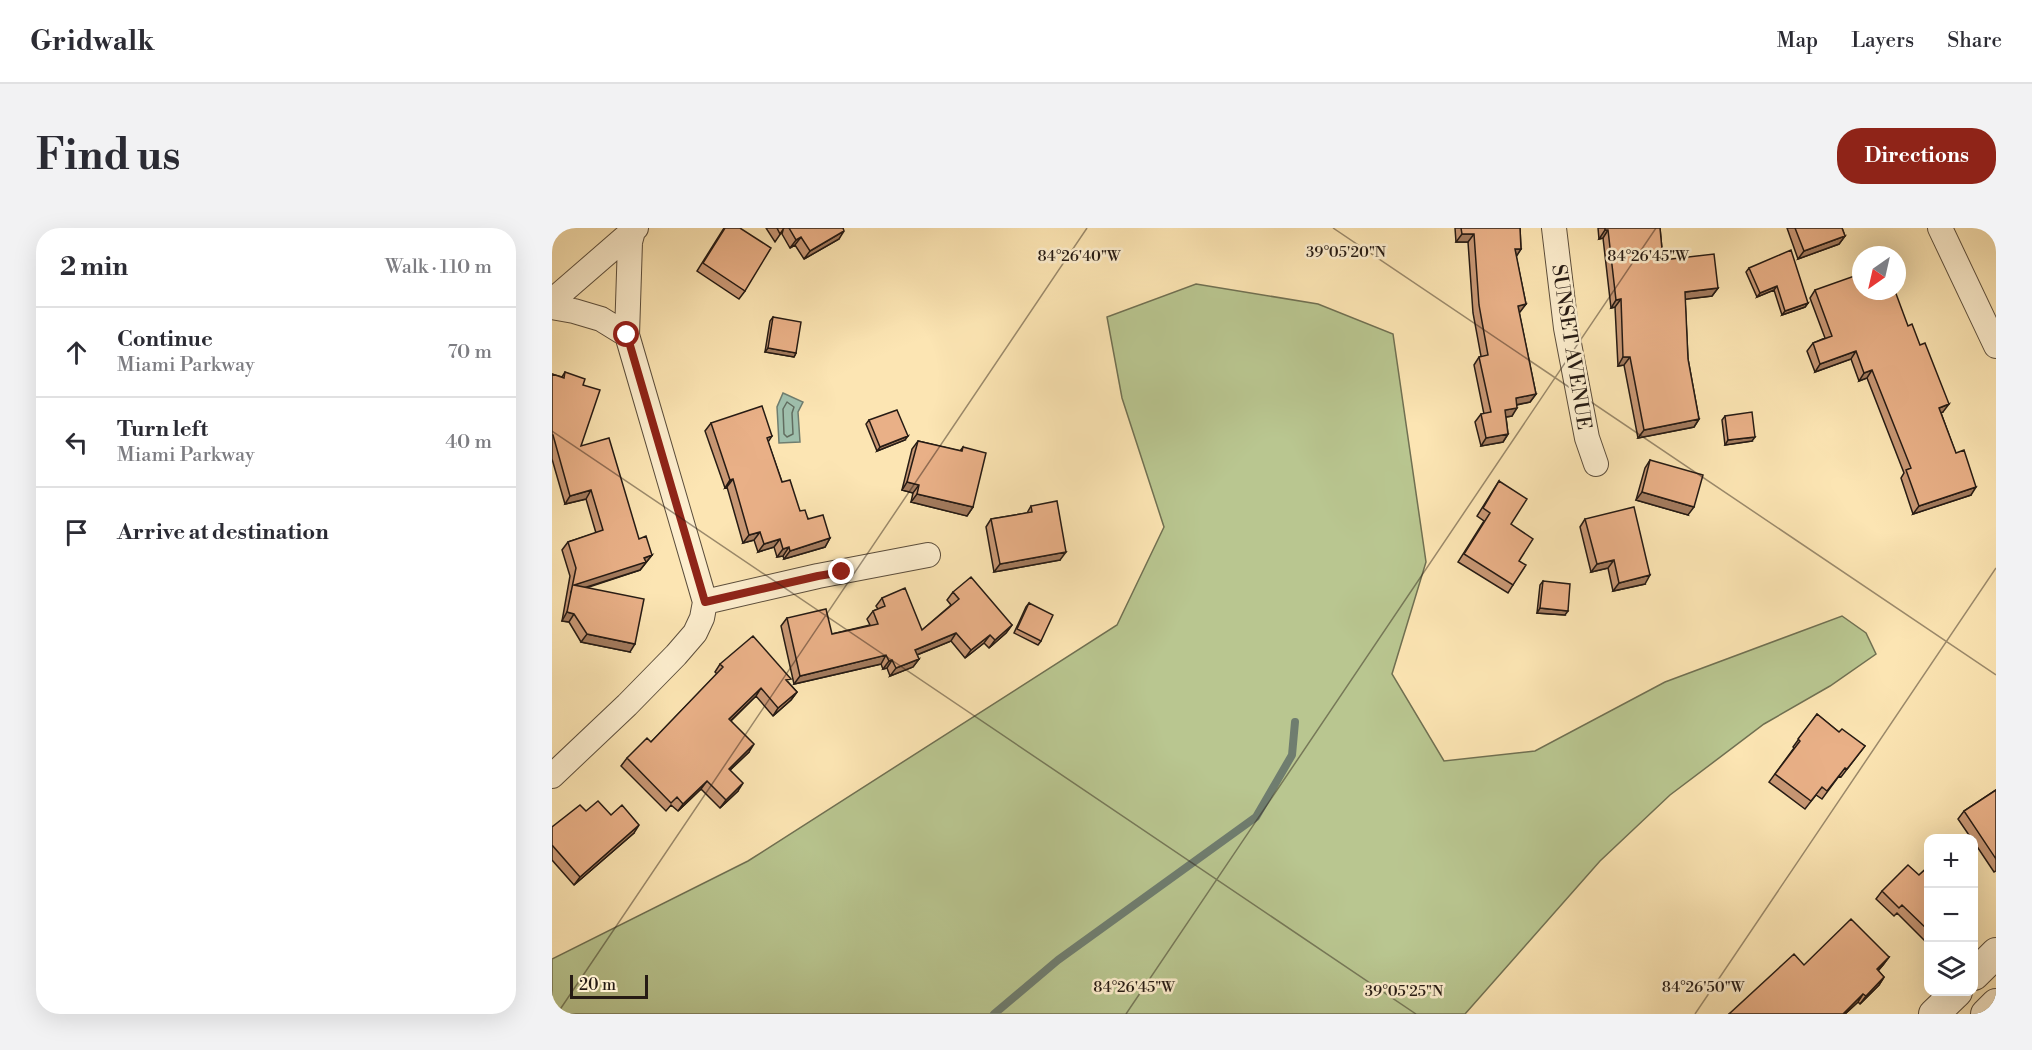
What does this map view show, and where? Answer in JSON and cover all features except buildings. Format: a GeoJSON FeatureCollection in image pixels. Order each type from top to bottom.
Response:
{"type":"FeatureCollection","features":[{"type":"Feature","properties":{"kind":"street","name":"SUNSET AVENUE"},"geometry":{"type":"LineString","coordinates":[[1554,228],[1566,328],[1587,438],[1596,464]]}},
{"type":"Feature","properties":{"kind":"street"},"geometry":{"type":"LineString","coordinates":[[1940,228],[1996,346]]}},
{"type":"Feature","properties":{"kind":"street"},"geometry":{"type":"LineString","coordinates":[[552,301],[634,229]]}},
{"type":"Feature","properties":{"kind":"street"},"geometry":{"type":"LineString","coordinates":[[552,776],[676,655],[695,633],[705,602],[627,335],[630,242],[634,229]]}},
{"type":"Feature","properties":{"kind":"street"},"geometry":{"type":"LineString","coordinates":[[552,307],[601,319],[627,335]]}},
{"type":"Feature","properties":{"kind":"street"},"geometry":{"type":"LineString","coordinates":[[705,602],[818,576],[928,555]]}},
{"type":"Feature","properties":{"kind":"street"},"geometry":{"type":"LineString","coordinates":[[1978,971],[1996,953]]}},
{"type":"Feature","properties":{"kind":"street"},"geometry":{"type":"LineString","coordinates":[[1934,1014],[1953,996]]}},
{"type":"Feature","properties":{"kind":"street"},"geometry":{"type":"LineString","coordinates":[[1986,1014],[1996,1004]]}},
{"type":"Feature","properties":{"kind":"green space"},"geometry":{"type":"Polygon","coordinates":[[[1196,284],[1318,304],[1393,334],[1426,562],[1392,674],[1444,761],[1535,751],[1665,682],[1842,616],[1866,633],[1876,654],[1830,686],[1764,724],[1670,795],[1600,861],[1465,1014],[552,1014],[552,959],[748,861],[1117,625],[1164,527],[1122,398],[1107,317],[1196,284]]]}},
{"type":"Feature","properties":{"kind":"water"},"geometry":{"type":"Polygon","coordinates":[[[783,393],[803,402],[798,412],[800,442],[779,443],[777,407],[783,393]]]}},
{"type":"Feature","properties":{"kind":"waterway"},"geometry":{"type":"LineString","coordinates":[[994,1014],[1058,960],[1256,817],[1292,755],[1295,722]]}},
{"type":"Feature","properties":{"kind":"route"},"geometry":{"type":"LineString","coordinates":[[627,335],[705,602],[842,572]]}}]}
